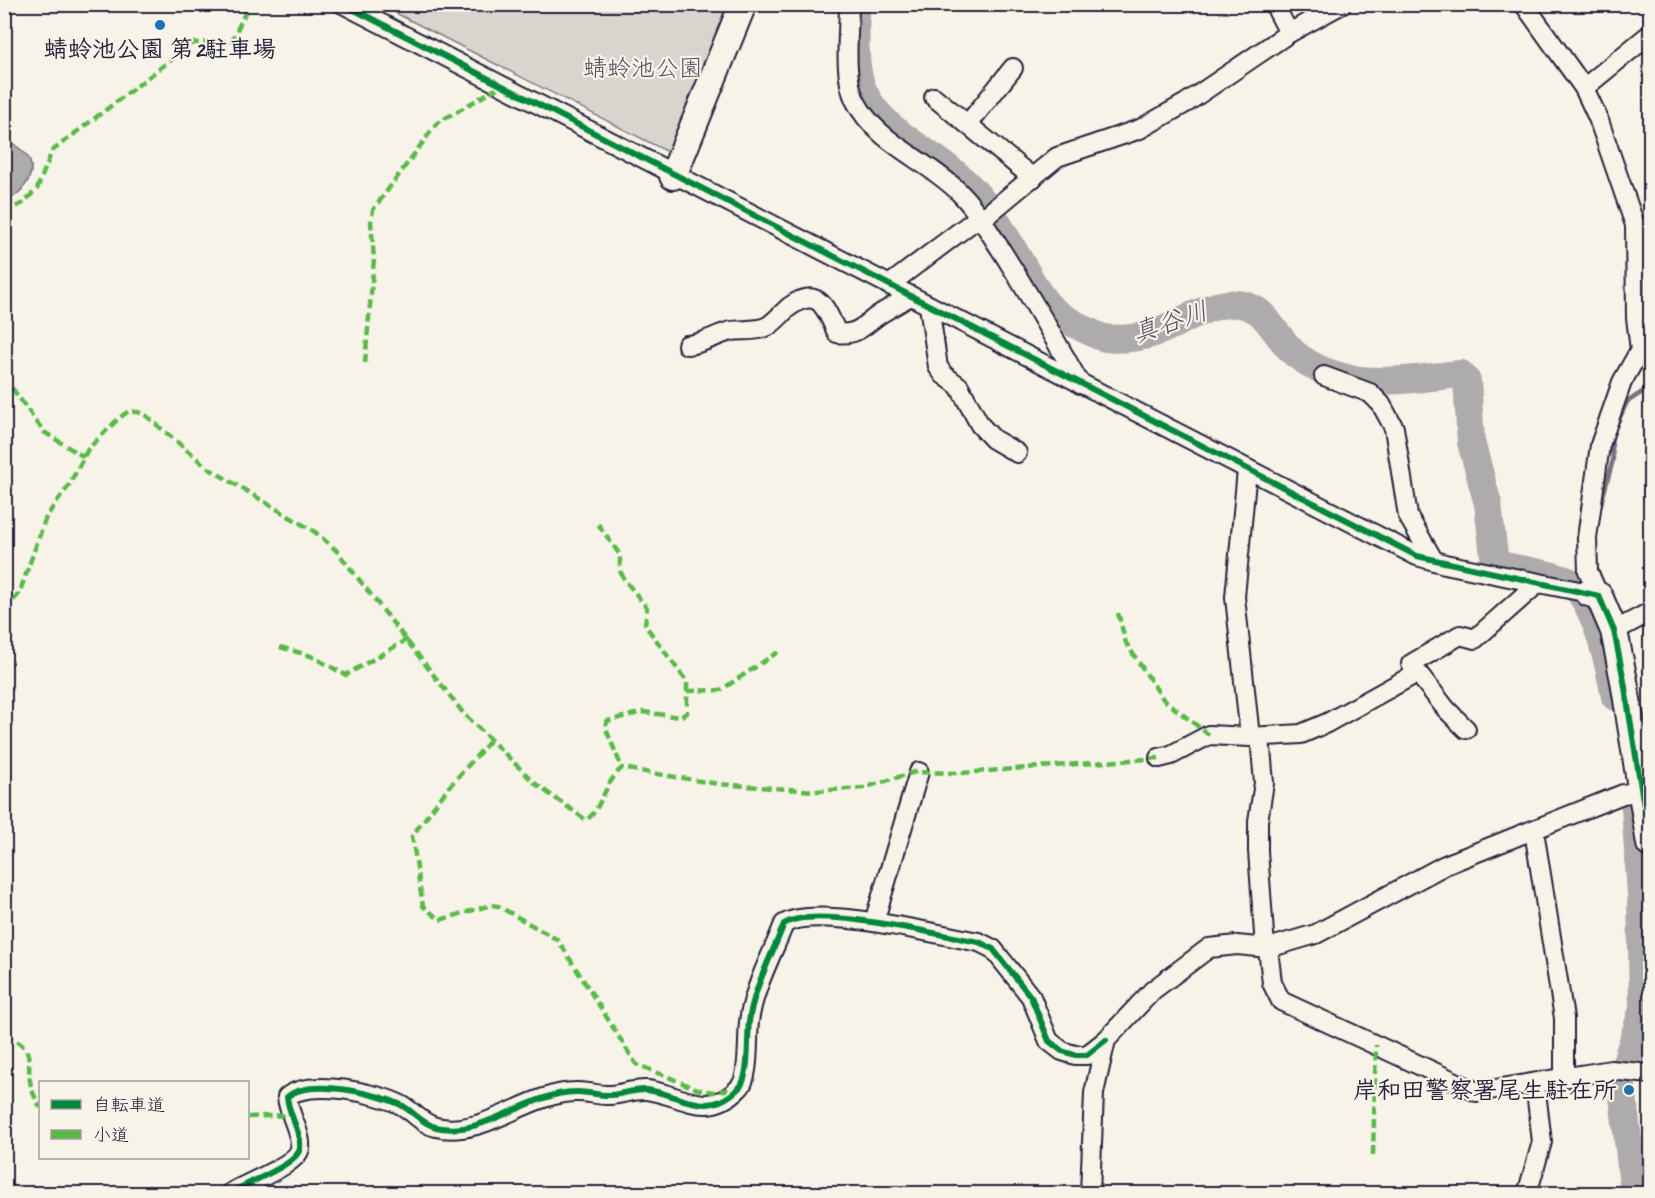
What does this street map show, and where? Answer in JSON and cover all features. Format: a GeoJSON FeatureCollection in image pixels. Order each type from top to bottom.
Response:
{"type":"FeatureCollection","features":[{"type":"Feature","properties":{"kind":"street"},"geometry":{"type":"LineString","coordinates":[[343,4],[673,176],[1417,556],[1585,593],[1614,631],[1650,844]]}},
{"type":"Feature","properties":{"kind":"street"},"geometry":{"type":"LineString","coordinates":[[673,176],[743,4]]}},
{"type":"Feature","properties":{"kind":"street"},"geometry":{"type":"LineString","coordinates":[[849,4],[848,64],[854,98],[869,121],[895,144],[957,190],[980,218],[1041,313],[1080,384]]}},
{"type":"Feature","properties":{"kind":"street"},"geometry":{"type":"LineString","coordinates":[[1274,4],[1289,33]]}},
{"type":"Feature","properties":{"kind":"street"},"geometry":{"type":"LineString","coordinates":[[889,285],[1058,157],[1140,129],[1186,103],[1289,33],[1342,4]]}},
{"type":"Feature","properties":{"kind":"street"},"geometry":{"type":"LineString","coordinates":[[1524,4],[1584,88],[1643,222],[1644,291],[1636,318],[1645,354],[1622,382],[1600,445],[1587,549],[1588,570],[1585,593]]}},
{"type":"Feature","properties":{"kind":"street"},"geometry":{"type":"LineString","coordinates":[[1584,88],[1650,34]]}},
{"type":"Feature","properties":{"kind":"street"},"geometry":{"type":"LineString","coordinates":[[968,124],[1013,68]]}},
{"type":"Feature","properties":{"kind":"street"},"geometry":{"type":"LineString","coordinates":[[934,96],[1033,178]]}},
{"type":"Feature","properties":{"kind":"street"},"geometry":{"type":"LineString","coordinates":[[687,345],[701,344],[732,331],[768,326],[789,307],[803,299],[814,298],[823,303],[837,333],[847,335],[866,327],[878,315],[910,297]]}},
{"type":"Feature","properties":{"kind":"street"},"geometry":{"type":"LineString","coordinates":[[929,306],[938,367],[944,375],[959,386],[980,425],[993,439],[1017,453]]}},
{"type":"Feature","properties":{"kind":"street"},"geometry":{"type":"LineString","coordinates":[[1324,376],[1370,393],[1381,404],[1394,428],[1408,516],[1434,561]]}},
{"type":"Feature","properties":{"kind":"street"},"geometry":{"type":"LineString","coordinates":[[1247,470],[1235,597],[1255,737],[1264,783],[1258,821],[1258,851],[1267,948],[1272,983],[1281,1001],[1477,1092],[1611,1070],[1650,1074]]}},
{"type":"Feature","properties":{"kind":"street"},"geometry":{"type":"LineString","coordinates":[[1466,729],[1446,709],[1411,664],[1460,635],[1475,639],[1538,583]]}},
{"type":"Feature","properties":{"kind":"street"},"geometry":{"type":"LineString","coordinates":[[1614,631],[1650,612]]}},
{"type":"Feature","properties":{"kind":"street"},"geometry":{"type":"LineString","coordinates":[[1158,758],[1171,755],[1209,735],[1255,737],[1301,734],[1327,723],[1418,673]]}},
{"type":"Feature","properties":{"kind":"street"},"geometry":{"type":"LineString","coordinates":[[874,922],[919,772]]}},
{"type":"Feature","properties":{"kind":"street"},"geometry":{"type":"LineString","coordinates":[[230,1194],[246,1183],[286,1165],[296,1156],[300,1148],[288,1112],[287,1097],[309,1090],[336,1089],[385,1098],[403,1106],[433,1126],[448,1128],[471,1126],[555,1095],[575,1092],[609,1095],[644,1090],[697,1104],[718,1104],[740,1088],[745,1079],[749,1019],[784,924],[793,918],[812,916],[874,922],[979,942],[993,949],[1032,997],[1049,1041],[1069,1053],[1087,1055],[1106,1040],[1153,990],[1209,948],[1237,945],[1267,948],[1316,934],[1445,865],[1623,794],[1642,791]]}},
{"type":"Feature","properties":{"kind":"street"},"geometry":{"type":"LineString","coordinates":[[1534,831],[1564,1018],[1564,1078]]}},
{"type":"Feature","properties":{"kind":"street"},"geometry":{"type":"LineString","coordinates":[[1090,1194],[1094,1093],[1106,1040]]}},
{"type":"Feature","properties":{"kind":"street"},"geometry":{"type":"LineString","coordinates":[[1527,1194],[1542,1142],[1535,1083]]}},
{"type":"Feature","properties":{"kind":"green space","name":"蜻蛉池公園"},"geometry":{"type":"Polygon","coordinates":[[[380,5],[736,5],[670,153],[380,5]]]}},
{"type":"Feature","properties":{"kind":"shaded area"},"geometry":{"type":"Polygon","coordinates":[[[4,136],[25,153],[31,165],[26,184],[16,195],[5,201],[4,136]]]}},
{"type":"Feature","properties":{"kind":"waterway","name":"真谷川"},"geometry":{"type":"LineString","coordinates":[[856,4],[858,73],[865,94],[874,109],[886,122],[946,166],[973,190],[995,219],[1042,298],[1064,318],[1100,337],[1123,339],[1154,333],[1217,306],[1243,305],[1260,313],[1295,354],[1314,367],[1334,375],[1375,381],[1461,374],[1467,381],[1471,442],[1488,504],[1495,564],[1546,574],[1570,582],[1579,592],[1594,620],[1615,697]]}},
{"type":"Feature","properties":{"kind":"waterway"},"geometry":{"type":"LineString","coordinates":[[1616,426],[1627,402],[1650,387]]}},
{"type":"Feature","properties":{"kind":"waterway"},"geometry":{"type":"LineString","coordinates":[[1600,507],[1613,460],[1611,436]]}},
{"type":"Feature","properties":{"kind":"waterway"},"geometry":{"type":"LineString","coordinates":[[1634,1194],[1621,1078],[1643,1009],[1641,894],[1635,807]]}},
{"type":"Feature","properties":{"kind":"marked path"},"geometry":{"type":"LineString","coordinates":[[4,213],[23,203],[37,189],[52,151],[193,43],[232,41],[249,4]]}},
{"type":"Feature","properties":{"kind":"marked path"},"geometry":{"type":"LineString","coordinates":[[365,363],[374,259],[371,222],[373,210],[437,123],[501,86]]}},
{"type":"Feature","properties":{"kind":"marked path"},"geometry":{"type":"LineString","coordinates":[[4,377],[44,432],[84,457]]}},
{"type":"Feature","properties":{"kind":"marked path"},"geometry":{"type":"LineString","coordinates":[[4,610],[19,594],[46,517],[68,487],[88,449],[129,411],[143,413],[208,468],[315,532],[336,550],[464,714],[537,785],[586,820],[591,816],[611,781],[622,768],[718,784],[815,791],[863,788],[915,772],[961,773],[1159,758]]}},
{"type":"Feature","properties":{"kind":"marked path"},"geometry":{"type":"LineString","coordinates":[[598,524],[620,555],[620,571],[624,579],[647,608],[645,625],[687,682],[687,713],[680,717],[643,712],[607,721],[606,729],[622,768]]}},
{"type":"Feature","properties":{"kind":"marked path"},"geometry":{"type":"LineString","coordinates":[[1118,613],[1126,643],[1163,699],[1209,735]]}},
{"type":"Feature","properties":{"kind":"marked path"},"geometry":{"type":"LineString","coordinates":[[280,647],[311,656],[346,675],[408,639]]}},
{"type":"Feature","properties":{"kind":"marked path"},"geometry":{"type":"LineString","coordinates":[[687,691],[721,690],[778,652]]}},
{"type":"Feature","properties":{"kind":"marked path"},"geometry":{"type":"LineString","coordinates":[[490,741],[448,788],[412,836],[423,906],[440,920],[491,905],[498,906],[558,940],[636,1064],[700,1090],[714,1092],[731,1089]]}},
{"type":"Feature","properties":{"kind":"marked path"},"geometry":{"type":"LineString","coordinates":[[4,1037],[22,1045],[27,1051],[30,1081],[39,1106]]}},
{"type":"Feature","properties":{"kind":"marked path"},"geometry":{"type":"LineString","coordinates":[[1373,1155],[1376,1045]]}},
{"type":"Feature","properties":{"kind":"marked path"},"geometry":{"type":"LineString","coordinates":[[249,1117],[290,1115]]}},
{"type":"Feature","properties":{"kind":"cycle path"},"geometry":{"type":"LineString","coordinates":[[343,4],[1417,556],[1599,596],[1614,631],[1650,844]]}},
{"type":"Feature","properties":{"kind":"cycle path"},"geometry":{"type":"LineString","coordinates":[[229,1194],[281,1167],[297,1154],[300,1142],[287,1097],[297,1091],[327,1088],[361,1092],[401,1105],[436,1127],[454,1129],[488,1121],[540,1099],[575,1092],[611,1095],[647,1090],[694,1103],[716,1103],[743,1083],[754,997],[784,924],[799,919],[822,917],[849,919],[979,942],[993,949],[1031,997],[1049,1041],[1062,1051],[1075,1055],[1087,1055],[1106,1040]]}},
{"type":"Feature","properties":{"kind":"place","name":"蜻蛉池公園 第2駐車場"},"geometry":{"type":"Point","coordinates":[160,25]}},
{"type":"Feature","properties":{"kind":"place","name":"岸和田警察署尾生駐在所"},"geometry":{"type":"Point","coordinates":[1629,1090]}}]}
